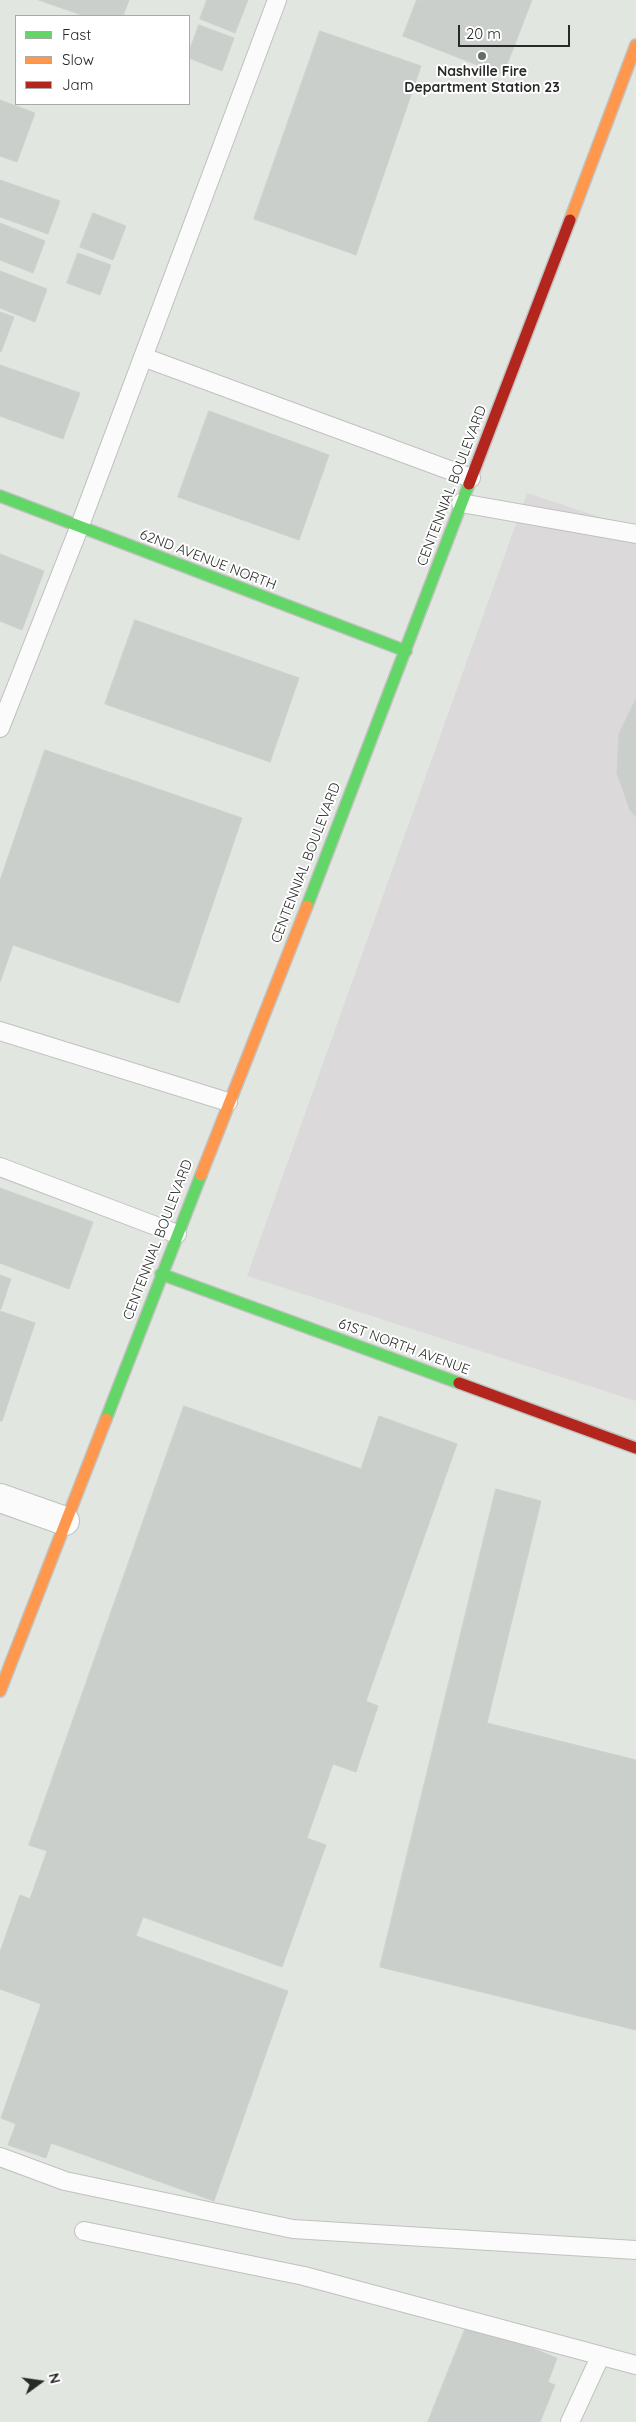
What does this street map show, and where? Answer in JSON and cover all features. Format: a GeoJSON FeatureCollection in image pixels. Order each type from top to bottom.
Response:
{"type":"FeatureCollection","features":[{"type":"Feature","properties":{"kind":"main road","name":"CENTENNIAL BOULEVARD"},"geometry":{"type":"LineString","coordinates":[[0,1691],[228,1102],[406,651],[636,45]]}},
{"type":"Feature","properties":{"kind":"main road","name":"62ND AVENUE NORTH"},"geometry":{"type":"LineString","coordinates":[[0,496],[79,528],[406,651]]}},
{"type":"Feature","properties":{"kind":"main road","name":"61ST NORTH AVENUE"},"geometry":{"type":"LineString","coordinates":[[161,1274],[636,1448]]}},
{"type":"Feature","properties":{"kind":"street"},"geometry":{"type":"LineString","coordinates":[[0,1498],[65,1521]]}},
{"type":"Feature","properties":{"kind":"lane"},"geometry":{"type":"LineString","coordinates":[[0,728],[79,528],[277,0]]}},
{"type":"Feature","properties":{"kind":"lane"},"geometry":{"type":"LineString","coordinates":[[143,357],[471,478]]}},
{"type":"Feature","properties":{"kind":"lane"},"geometry":{"type":"LineString","coordinates":[[461,503],[636,534]]}},
{"type":"Feature","properties":{"kind":"lane"},"geometry":{"type":"LineString","coordinates":[[0,1031],[228,1102]]}},
{"type":"Feature","properties":{"kind":"lane"},"geometry":{"type":"LineString","coordinates":[[0,1167],[177,1234]]}},
{"type":"Feature","properties":{"kind":"lane"},"geometry":{"type":"LineString","coordinates":[[0,2157],[65,2181],[294,2229],[636,2250]]}},
{"type":"Feature","properties":{"kind":"lane"},"geometry":{"type":"LineString","coordinates":[[84,2231],[304,2276],[600,2357],[636,2365]]}},
{"type":"Feature","properties":{"kind":"lane"},"geometry":{"type":"LineString","coordinates":[[570,2422],[600,2357]]}},
{"type":"Feature","properties":{"kind":"shaded area"},"geometry":{"type":"Polygon","coordinates":[[[527,493],[636,529],[636,1401],[247,1276],[527,493]]]}},
{"type":"Feature","properties":{"kind":"building"},"geometry":{"type":"Polygon","coordinates":[[[39,0],[129,0],[123,15],[82,15],[39,0]]]}},
{"type":"Feature","properties":{"kind":"building"},"geometry":{"type":"Polygon","coordinates":[[[207,0],[248,0],[235,33],[200,19],[207,0]]]}},
{"type":"Feature","properties":{"kind":"building","name":"Nashville Fire Department Station 23"},"geometry":{"type":"Polygon","coordinates":[[[417,0],[532,0],[503,75],[403,36],[417,0]]]}},
{"type":"Feature","properties":{"kind":"building"},"geometry":{"type":"Polygon","coordinates":[[[199,25],[234,38],[222,71],[190,58],[190,49],[199,25]]]}},
{"type":"Feature","properties":{"kind":"building"},"geometry":{"type":"Polygon","coordinates":[[[320,31],[421,66],[356,255],[254,219],[320,31]]]}},
{"type":"Feature","properties":{"kind":"building"},"geometry":{"type":"Polygon","coordinates":[[[0,100],[35,113],[17,162],[0,156],[0,100]]]}},
{"type":"Feature","properties":{"kind":"building"},"geometry":{"type":"Polygon","coordinates":[[[0,180],[60,201],[48,234],[0,217],[0,180]]]}},
{"type":"Feature","properties":{"kind":"building"},"geometry":{"type":"Polygon","coordinates":[[[93,213],[126,226],[113,260],[80,247],[93,213]]]}},
{"type":"Feature","properties":{"kind":"building"},"geometry":{"type":"Polygon","coordinates":[[[0,223],[45,241],[33,273],[0,260],[0,223]]]}},
{"type":"Feature","properties":{"kind":"building"},"geometry":{"type":"Polygon","coordinates":[[[78,253],[111,265],[100,295],[67,283],[78,253]]]}},
{"type":"Feature","properties":{"kind":"building"},"geometry":{"type":"Polygon","coordinates":[[[0,271],[47,289],[35,322],[0,308],[0,271]]]}},
{"type":"Feature","properties":{"kind":"building"},"geometry":{"type":"Polygon","coordinates":[[[0,312],[14,317],[1,352],[0,352],[0,312]]]}},
{"type":"Feature","properties":{"kind":"building"},"geometry":{"type":"Polygon","coordinates":[[[0,365],[80,393],[63,439],[0,416],[0,365]]]}},
{"type":"Feature","properties":{"kind":"building"},"geometry":{"type":"Polygon","coordinates":[[[209,411],[329,455],[299,540],[178,497],[209,411]]]}},
{"type":"Feature","properties":{"kind":"building"},"geometry":{"type":"Polygon","coordinates":[[[0,554],[44,571],[22,630],[0,621],[0,554]]]}},
{"type":"Feature","properties":{"kind":"building"},"geometry":{"type":"Polygon","coordinates":[[[135,620],[299,678],[270,762],[105,704],[135,620]]]}},
{"type":"Feature","properties":{"kind":"building"},"geometry":{"type":"Polygon","coordinates":[[[636,699],[636,817],[630,810],[617,773],[619,734],[636,699]]]}},
{"type":"Feature","properties":{"kind":"building"},"geometry":{"type":"Polygon","coordinates":[[[45,750],[242,818],[179,1003],[13,945],[0,982],[0,881],[45,750]]]}},
{"type":"Feature","properties":{"kind":"building"},"geometry":{"type":"Polygon","coordinates":[[[0,1188],[93,1222],[69,1289],[0,1263],[0,1188]]]}},
{"type":"Feature","properties":{"kind":"building"},"geometry":{"type":"Polygon","coordinates":[[[0,1275],[11,1279],[1,1309],[0,1309],[0,1275]]]}},
{"type":"Feature","properties":{"kind":"building"},"geometry":{"type":"Polygon","coordinates":[[[0,1311],[35,1323],[2,1421],[0,1421],[0,1311]]]}},
{"type":"Feature","properties":{"kind":"building"},"geometry":{"type":"Polygon","coordinates":[[[184,1406],[361,1469],[379,1416],[457,1444],[366,1701],[378,1706],[356,1772],[333,1764],[307,1838],[326,1845],[282,1967],[143,1917],[136,1936],[288,1991],[214,2201],[51,2143],[46,2158],[8,2145],[16,2124],[1,2118],[41,2004],[0,1989],[0,1952],[20,1895],[30,1899],[47,1851],[29,1845],[184,1406]]]}},
{"type":"Feature","properties":{"kind":"building"},"geometry":{"type":"Polygon","coordinates":[[[496,1489],[541,1501],[487,1723],[636,1760],[636,2030],[380,1967],[496,1489]]]}},
{"type":"Feature","properties":{"kind":"building"},"geometry":{"type":"Polygon","coordinates":[[[468,2322],[557,2358],[548,2382],[555,2385],[540,2422],[428,2422],[468,2322]]]}},
{"type":"Feature","properties":{"kind":"traffic: fast"},"geometry":{"type":"LineString","coordinates":[[307,906],[469,484]]}},
{"type":"Feature","properties":{"kind":"traffic: fast"},"geometry":{"type":"LineString","coordinates":[[0,496],[406,651]]}},
{"type":"Feature","properties":{"kind":"traffic: fast"},"geometry":{"type":"LineString","coordinates":[[106,1419],[201,1175]]}},
{"type":"Feature","properties":{"kind":"traffic: fast"},"geometry":{"type":"LineString","coordinates":[[161,1274],[459,1383]]}},
{"type":"Feature","properties":{"kind":"traffic: slow"},"geometry":{"type":"LineString","coordinates":[[570,220],[636,45]]}},
{"type":"Feature","properties":{"kind":"traffic: slow"},"geometry":{"type":"LineString","coordinates":[[201,1175],[307,906]]}},
{"type":"Feature","properties":{"kind":"traffic: slow"},"geometry":{"type":"LineString","coordinates":[[0,1691],[106,1419]]}},
{"type":"Feature","properties":{"kind":"traffic: jam"},"geometry":{"type":"LineString","coordinates":[[469,484],[570,220]]}},
{"type":"Feature","properties":{"kind":"traffic: jam"},"geometry":{"type":"LineString","coordinates":[[459,1383],[636,1448]]}},
{"type":"Feature","properties":{"kind":"place","name":"Nashville Fire Department Station 23"},"geometry":{"type":"Point","coordinates":[482,56]}}]}
